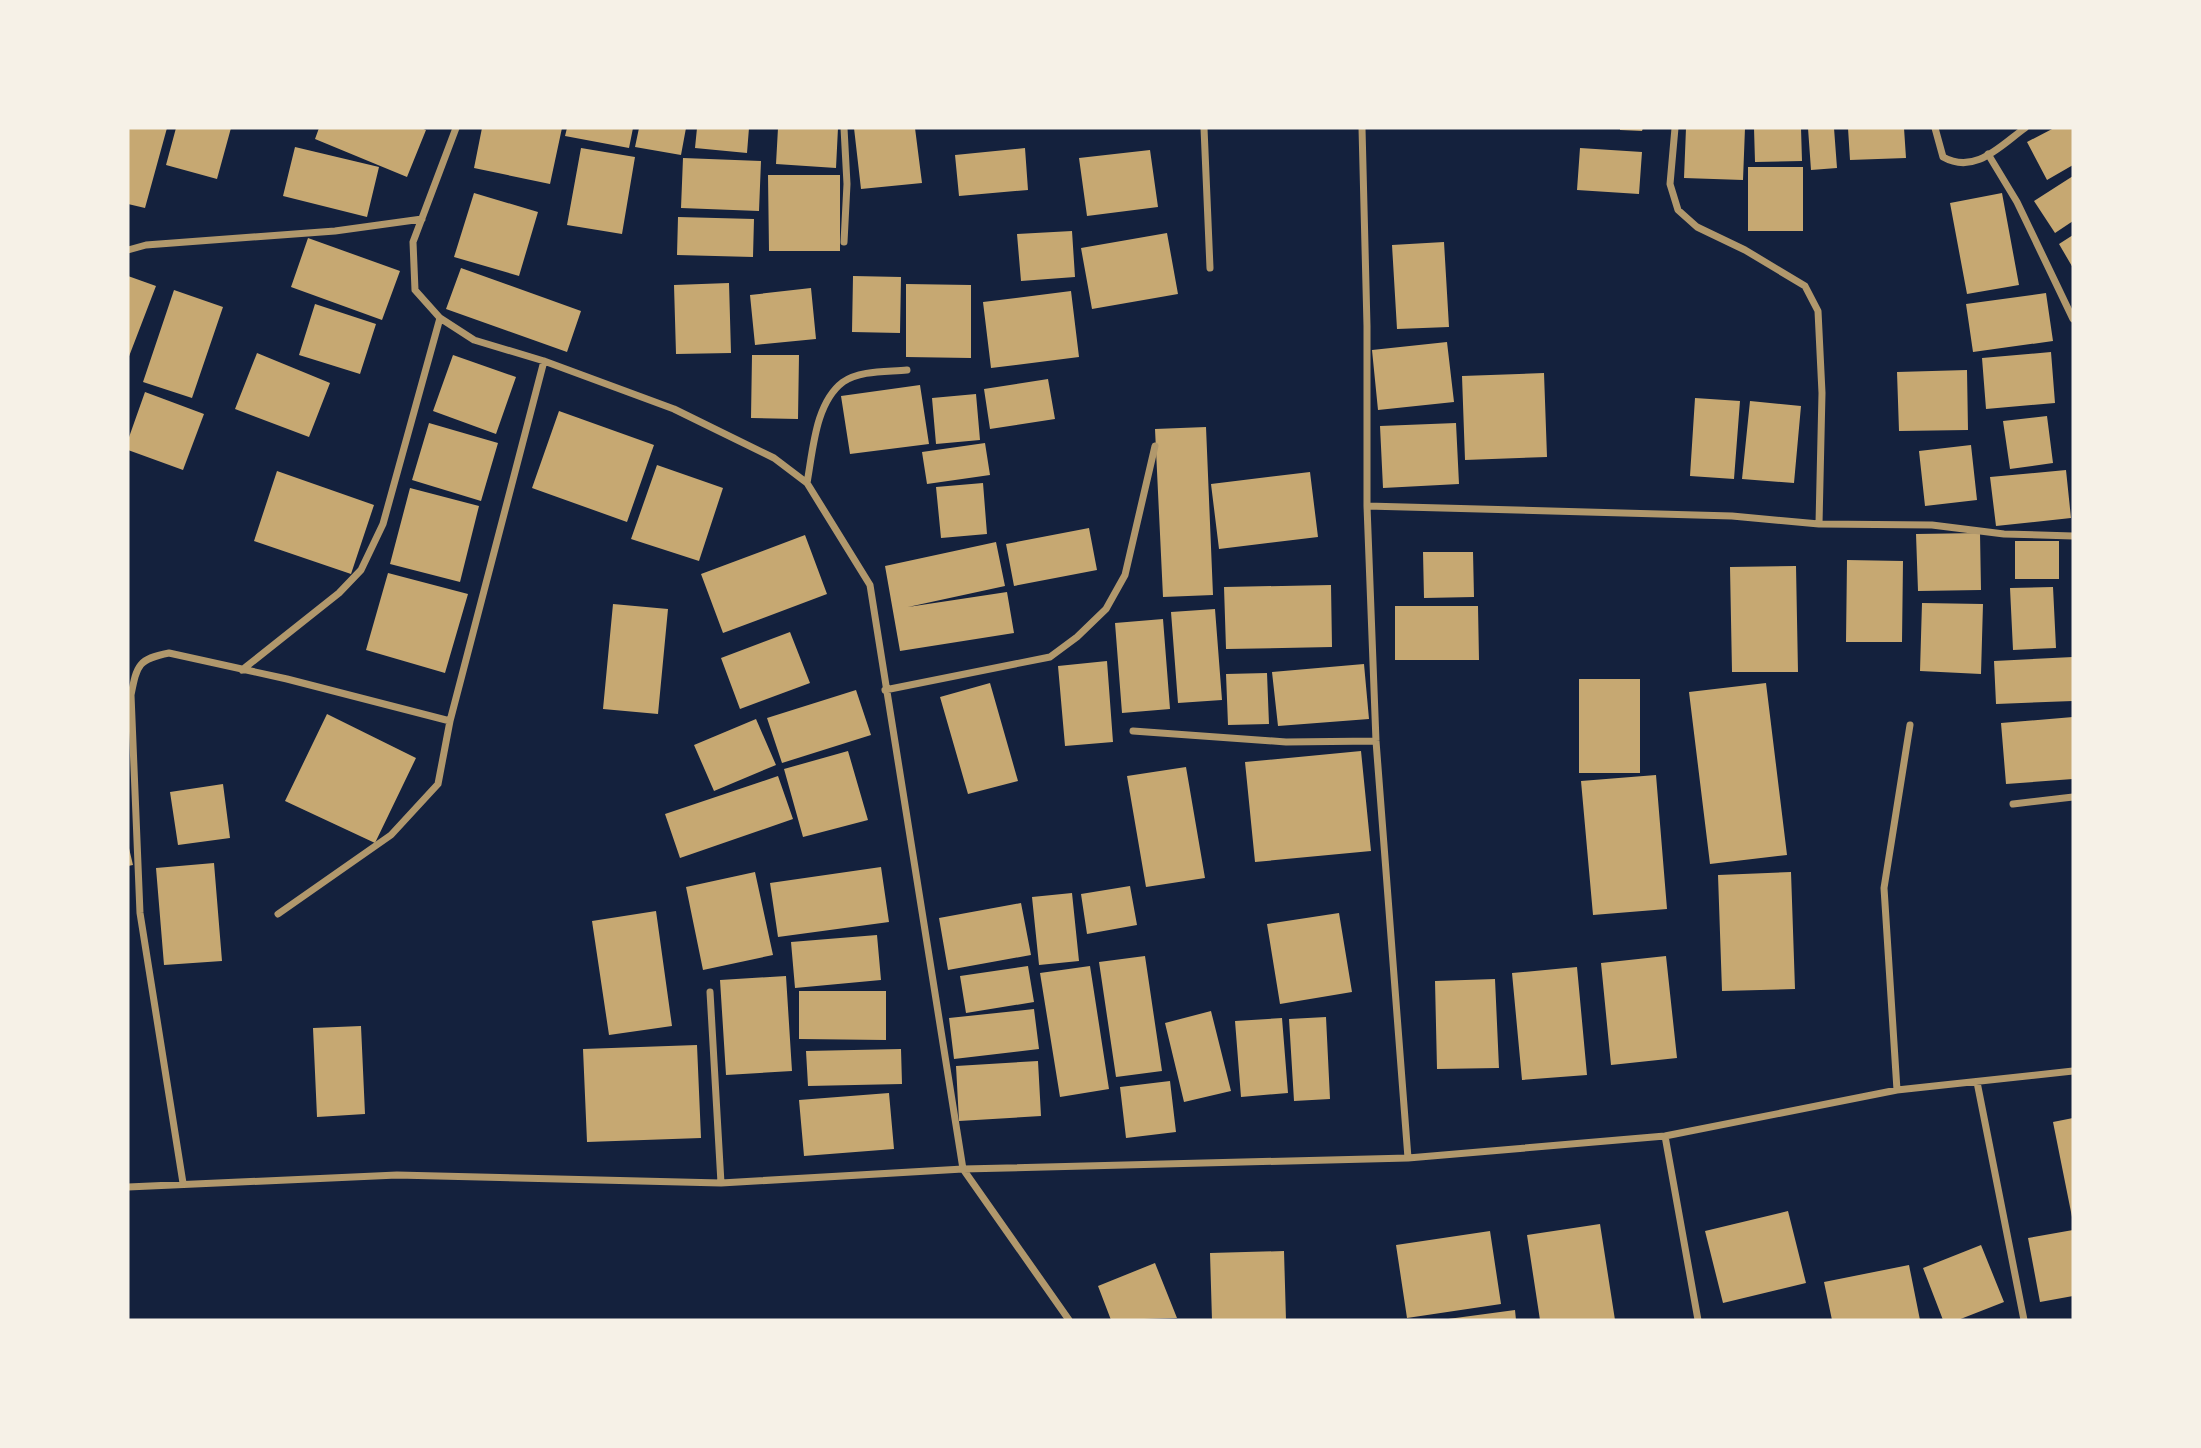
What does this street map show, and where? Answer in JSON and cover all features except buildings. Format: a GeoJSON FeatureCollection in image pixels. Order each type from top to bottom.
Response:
{"type":"FeatureCollection","features":[{"type":"Feature","properties":{"kind":"street"},"geometry":{"type":"LineString","coordinates":[[456,128],[414,242],[415,290],[440,318],[474,340],[544,361],[674,409],[774,458],[807,483],[870,585],[963,1169],[1069,1320]]}},
{"type":"Feature","properties":{"kind":"street"},"geometry":{"type":"LineString","coordinates":[[844,128],[847,184],[844,242]]}},
{"type":"Feature","properties":{"kind":"street"},"geometry":{"type":"LineString","coordinates":[[1203,128],[1210,268]]}},
{"type":"Feature","properties":{"kind":"street"},"geometry":{"type":"LineString","coordinates":[[1362,128],[1367,326],[1367,506],[1376,741],[1408,1158]]}},
{"type":"Feature","properties":{"kind":"street"},"geometry":{"type":"LineString","coordinates":[[1675,128],[1670,184],[1678,210],[1697,227],[1745,250],[1805,286],[1818,311],[1822,393],[1819,524]]}},
{"type":"Feature","properties":{"kind":"street"},"geometry":{"type":"LineString","coordinates":[[1935,128],[1943,157],[1955,163],[1976,163],[2025,128]]}},
{"type":"Feature","properties":{"kind":"street"},"geometry":{"type":"LineString","coordinates":[[1988,154],[2017,202],[2073,319]]}},
{"type":"Feature","properties":{"kind":"street"},"geometry":{"type":"LineString","coordinates":[[128,250],[146,245],[335,231],[422,219]]}},
{"type":"Feature","properties":{"kind":"street"},"geometry":{"type":"LineString","coordinates":[[242,670],[310,617],[361,570],[383,524],[440,318]]}},
{"type":"Feature","properties":{"kind":"street"},"geometry":{"type":"LineString","coordinates":[[278,914],[391,835],[438,783],[450,721],[544,361]]}},
{"type":"Feature","properties":{"kind":"street"},"geometry":{"type":"LineString","coordinates":[[807,483],[818,425],[829,399],[843,382],[863,375],[907,370]]}},
{"type":"Feature","properties":{"kind":"street"},"geometry":{"type":"LineString","coordinates":[[886,690],[1049,657],[1077,637],[1106,609],[1125,576],[1155,446]]}},
{"type":"Feature","properties":{"kind":"street"},"geometry":{"type":"LineString","coordinates":[[1367,506],[1732,516],[1819,524],[1932,525],[2004,534],[2073,536]]}},
{"type":"Feature","properties":{"kind":"street"},"geometry":{"type":"LineString","coordinates":[[183,1183],[140,913],[131,695],[136,669],[151,657],[169,653],[450,721]]}},
{"type":"Feature","properties":{"kind":"street"},"geometry":{"type":"LineString","coordinates":[[1897,1090],[1884,888],[1910,725]]}},
{"type":"Feature","properties":{"kind":"street"},"geometry":{"type":"LineString","coordinates":[[1133,732],[1286,742],[1376,741]]}},
{"type":"Feature","properties":{"kind":"street"},"geometry":{"type":"LineString","coordinates":[[2013,804],[2073,797]]}},
{"type":"Feature","properties":{"kind":"street"},"geometry":{"type":"LineString","coordinates":[[710,992],[721,1183]]}},
{"type":"Feature","properties":{"kind":"street"},"geometry":{"type":"LineString","coordinates":[[128,1187],[397,1175],[721,1183],[963,1169],[1408,1158],[1665,1136],[1897,1090],[2073,1072]]}},
{"type":"Feature","properties":{"kind":"street"},"geometry":{"type":"LineString","coordinates":[[1977,1082],[2024,1320]]}},
{"type":"Feature","properties":{"kind":"street"},"geometry":{"type":"LineString","coordinates":[[1665,1136],[1698,1320]]}}]}
